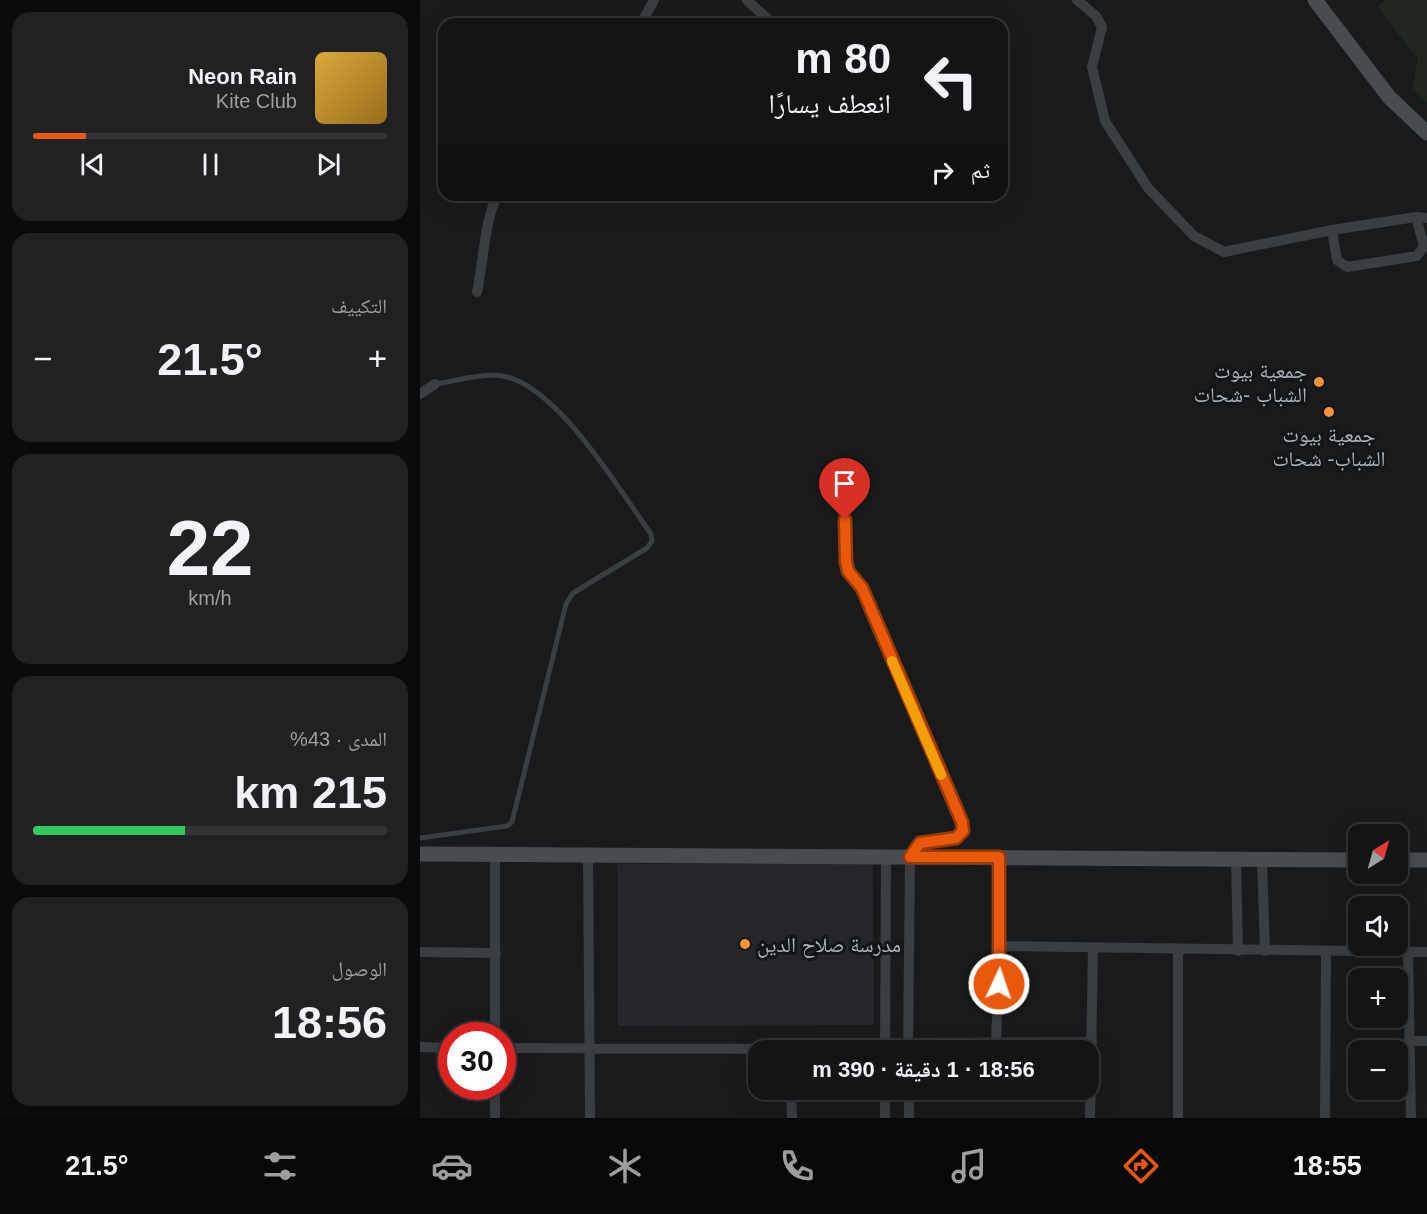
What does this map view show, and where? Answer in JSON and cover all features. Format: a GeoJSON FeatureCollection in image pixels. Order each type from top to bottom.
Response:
{"type":"FeatureCollection","features":[{"type":"Feature","properties":{"kind":"street"},"geometry":{"type":"LineString","coordinates":[[644,18],[654,0]]}},
{"type":"Feature","properties":{"kind":"street"},"geometry":{"type":"LineString","coordinates":[[747,0],[766,18]]}},
{"type":"Feature","properties":{"kind":"street"},"geometry":{"type":"LineString","coordinates":[[1077,0],[1096,16],[1102,27],[1092,68],[1105,121],[1148,188],[1194,236],[1224,252],[1332,230],[1422,217],[1424,246],[1422,252],[1417,256],[1347,267],[1337,260],[1332,230]]}},
{"type":"Feature","properties":{"kind":"street"},"geometry":{"type":"LineString","coordinates":[[1315,0],[1389,97],[1427,133]]}},
{"type":"Feature","properties":{"kind":"street"},"geometry":{"type":"LineString","coordinates":[[477,292],[486,247],[488,216],[496,201]]}},
{"type":"Feature","properties":{"kind":"street"},"geometry":{"type":"LineString","coordinates":[[420,393],[435,384]]}},
{"type":"Feature","properties":{"kind":"street"},"geometry":{"type":"LineString","coordinates":[[420,854],[1348,860]]}},
{"type":"Feature","properties":{"kind":"street"},"geometry":{"type":"LineString","coordinates":[[495,854],[495,1022]]}},
{"type":"Feature","properties":{"kind":"street"},"geometry":{"type":"LineString","coordinates":[[588,855],[590,1118]]}},
{"type":"Feature","properties":{"kind":"street"},"geometry":{"type":"LineString","coordinates":[[885,1040],[886,857]]}},
{"type":"Feature","properties":{"kind":"street"},"geometry":{"type":"LineString","coordinates":[[908,1040],[910,857]]}},
{"type":"Feature","properties":{"kind":"street"},"geometry":{"type":"LineString","coordinates":[[996,1040],[1000,946],[999,857]]}},
{"type":"Feature","properties":{"kind":"street"},"geometry":{"type":"LineString","coordinates":[[1236,859],[1238,951]]}},
{"type":"Feature","properties":{"kind":"street"},"geometry":{"type":"LineString","coordinates":[[1262,859],[1265,951]]}},
{"type":"Feature","properties":{"kind":"street"},"geometry":{"type":"LineString","coordinates":[[1408,860],[1427,860]]}},
{"type":"Feature","properties":{"kind":"street"},"geometry":{"type":"LineString","coordinates":[[1000,946],[1348,951]]}},
{"type":"Feature","properties":{"kind":"street"},"geometry":{"type":"LineString","coordinates":[[1092,1040],[1093,948]]}},
{"type":"Feature","properties":{"kind":"street"},"geometry":{"type":"LineString","coordinates":[[1178,949],[1178,1118]]}},
{"type":"Feature","properties":{"kind":"street"},"geometry":{"type":"LineString","coordinates":[[1325,1118],[1326,951]]}},
{"type":"Feature","properties":{"kind":"street"},"geometry":{"type":"LineString","coordinates":[[420,952],[496,953]]}},
{"type":"Feature","properties":{"kind":"street"},"geometry":{"type":"LineString","coordinates":[[1408,952],[1427,952]]}},
{"type":"Feature","properties":{"kind":"street"},"geometry":{"type":"LineString","coordinates":[[1408,956],[1408,1040]]}},
{"type":"Feature","properties":{"kind":"street"},"geometry":{"type":"LineString","coordinates":[[1411,1118],[1408,1041],[1427,1041]]}},
{"type":"Feature","properties":{"kind":"street"},"geometry":{"type":"LineString","coordinates":[[420,1047],[438,1048]]}},
{"type":"Feature","properties":{"kind":"street"},"geometry":{"type":"LineString","coordinates":[[516,1048],[748,1050]]}},
{"type":"Feature","properties":{"kind":"street"},"geometry":{"type":"LineString","coordinates":[[495,1100],[495,1118]]}},
{"type":"Feature","properties":{"kind":"street"},"geometry":{"type":"LineString","coordinates":[[791,1100],[792,1118]]}},
{"type":"Feature","properties":{"kind":"street"},"geometry":{"type":"LineString","coordinates":[[885,1100],[885,1118]]}},
{"type":"Feature","properties":{"kind":"street"},"geometry":{"type":"LineString","coordinates":[[909,1100],[909,1118]]}},
{"type":"Feature","properties":{"kind":"street"},"geometry":{"type":"LineString","coordinates":[[1090,1100],[1090,1118]]}},
{"type":"Feature","properties":{"kind":"lane"},"geometry":{"type":"LineString","coordinates":[[420,838],[507,826],[512,822],[566,604],[573,593],[647,548],[652,540],[651,534],[581,436],[539,394],[520,382],[502,376],[435,384]]}},
{"type":"Feature","properties":{"kind":"lane"},"geometry":{"type":"LineString","coordinates":[[845,520],[848,571],[862,588],[962,822],[963,831],[956,838],[920,843],[910,857]]}},
{"type":"Feature","properties":{"kind":"shaded area"},"geometry":{"type":"Polygon","coordinates":[[[1386,0],[1427,0],[1427,102],[1412,89],[1418,59],[1377,6],[1386,0]]]}},
{"type":"Feature","properties":{"kind":"shaded area","name":"مدرسة صلاح الدين"},"geometry":{"type":"Polygon","coordinates":[[[617,864],[873,864],[874,1025],[618,1026],[617,864]]]}},
{"type":"Feature","properties":{"kind":"slow traffic"},"geometry":{"type":"LineString","coordinates":[[892,661],[941,775]]}},
{"type":"Feature","properties":{"kind":"place","name":"جمعية بيوت الشباب -شحات"},"geometry":{"type":"Point","coordinates":[1319,382]}},
{"type":"Feature","properties":{"kind":"place","name":"جمعية بيوت الشباب- شحات"},"geometry":{"type":"Point","coordinates":[1329,412]}},
{"type":"Feature","properties":{"kind":"place","name":"مدرسة صلاح الدين"},"geometry":{"type":"Point","coordinates":[745,944]}},
{"type":"Feature","properties":{"kind":"route"},"geometry":{"type":"LineString","coordinates":[[845,520],[848,571],[862,588],[962,822],[963,831],[956,838],[920,843],[910,857],[999,857],[999,984]]}}]}
